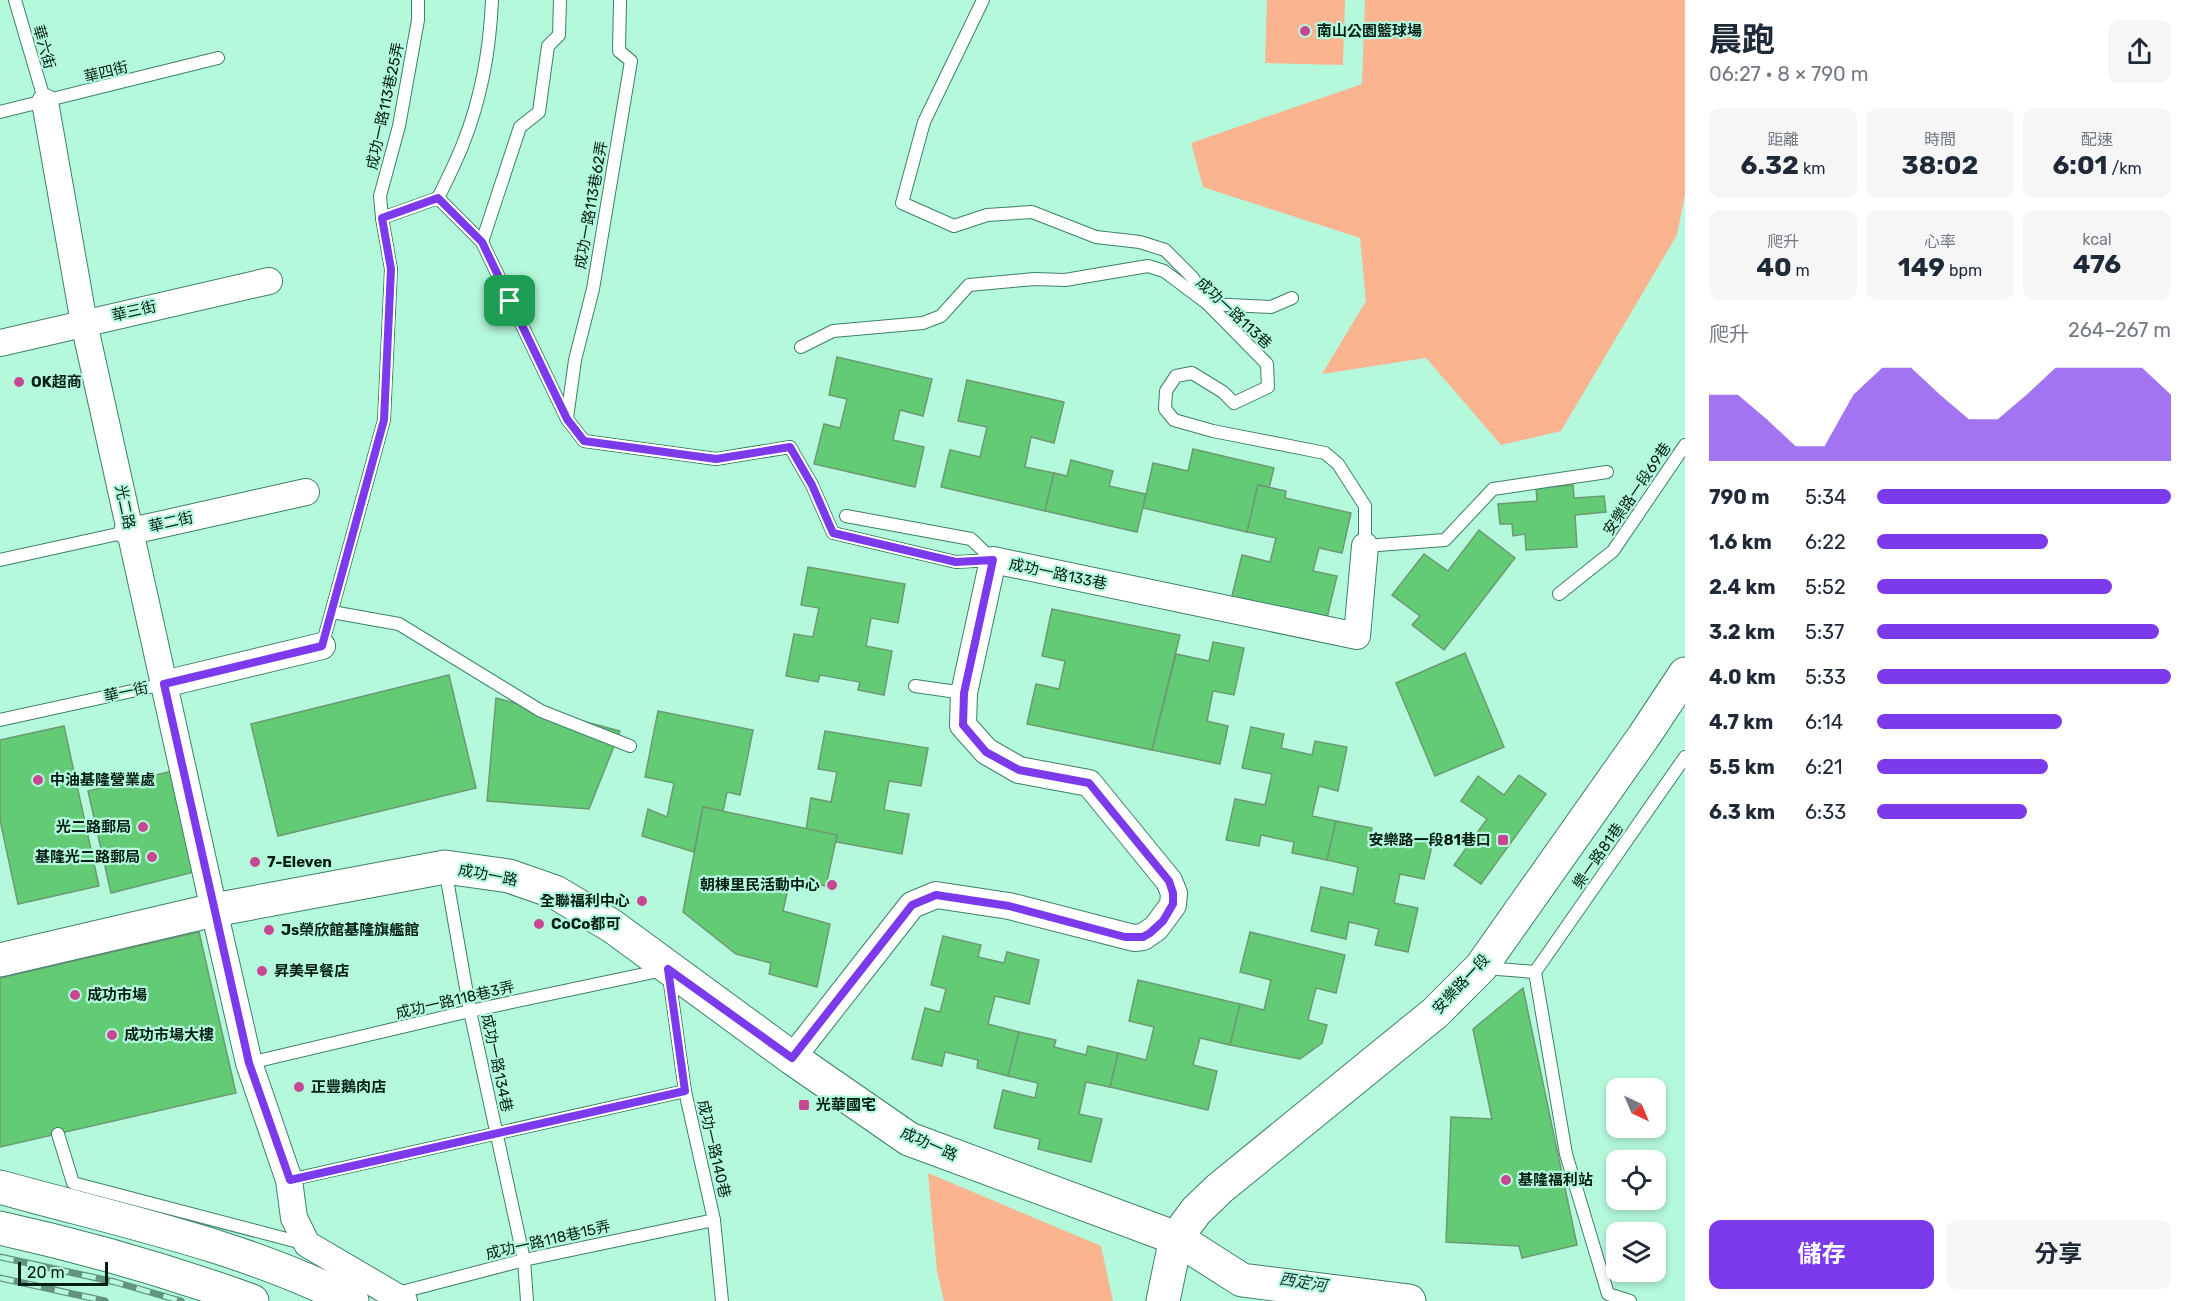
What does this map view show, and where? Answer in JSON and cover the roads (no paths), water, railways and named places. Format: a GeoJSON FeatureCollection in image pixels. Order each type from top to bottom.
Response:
{"type":"FeatureCollection","features":[{"type":"Feature","properties":{"kind":"main road","name":"安樂路一段"},"geometry":{"type":"LineString","coordinates":[[1175,1245],[1196,1211],[1220,1188],[1435,1013],[1481,967],[1685,674]]}},
{"type":"Feature","properties":{"kind":"main road","name":"成功一路"},"geometry":{"type":"LineString","coordinates":[[0,960],[214,910],[445,867],[509,876],[555,892],[612,926],[792,1058],[909,1139],[1175,1245],[1242,1280],[1409,1301]]}},
{"type":"Feature","properties":{"kind":"main road"},"geometry":{"type":"LineString","coordinates":[[0,1187],[231,1252],[352,1301]]}},
{"type":"Feature","properties":{"kind":"main road"},"geometry":{"type":"LineString","coordinates":[[0,1228],[112,1256],[196,1281],[252,1301]]}},
{"type":"Feature","properties":{"kind":"main road"},"geometry":{"type":"LineString","coordinates":[[1163,1301],[1175,1245]]}},
{"type":"Feature","properties":{"kind":"street","name":"光二路"},"geometry":{"type":"LineString","coordinates":[[45,102],[84,323],[128,532],[249,1063],[290,1180],[294,1218],[308,1244]]}},
{"type":"Feature","properties":{"kind":"street","name":"華三街"},"geometry":{"type":"LineString","coordinates":[[0,343],[269,281]]}},
{"type":"Feature","properties":{"kind":"street","name":"華二街"},"geometry":{"type":"LineString","coordinates":[[128,532],[306,492]]}},
{"type":"Feature","properties":{"kind":"street","name":"成功一路133巷"},"geometry":{"type":"LineString","coordinates":[[792,1058],[912,905],[936,895],[1009,906],[1134,938],[1143,937],[1156,928],[1173,904],[1173,893],[1169,881],[1089,783],[1019,770],[986,752],[963,725],[964,693],[993,560],[1357,636],[1365,546]]}},
{"type":"Feature","properties":{"kind":"street","name":"華一街"},"geometry":{"type":"LineString","coordinates":[[164,684],[322,646]]}},
{"type":"Feature","properties":{"kind":"street"},"geometry":{"type":"LineString","coordinates":[[308,1244],[397,1298]]}},
{"type":"Feature","properties":{"kind":"lane","name":"華六街"},"geometry":{"type":"LineString","coordinates":[[15,0],[45,102]]}},
{"type":"Feature","properties":{"kind":"lane","name":"成功一路113巷25弄"},"geometry":{"type":"LineString","coordinates":[[382,218],[380,196],[399,126],[418,20],[418,0]]}},
{"type":"Feature","properties":{"kind":"lane"},"geometry":{"type":"LineString","coordinates":[[322,646],[384,420],[391,269],[382,218],[438,198],[464,143],[481,82],[492,0]]}},
{"type":"Feature","properties":{"kind":"lane"},"geometry":{"type":"LineString","coordinates":[[482,242],[520,127],[539,112],[548,46],[560,35],[560,0]]}},
{"type":"Feature","properties":{"kind":"lane","name":"成功一路113巷62弄"},"geometry":{"type":"LineString","coordinates":[[567,419],[575,360],[592,289],[631,61],[619,51],[621,0]]}},
{"type":"Feature","properties":{"kind":"lane"},"geometry":{"type":"LineString","coordinates":[[983,0],[924,122],[902,203],[954,226],[987,215],[1032,212],[1096,237],[1140,242],[1165,250],[1193,278],[1208,304],[1271,307],[1292,298]]}},
{"type":"Feature","properties":{"kind":"lane","name":"華四街"},"geometry":{"type":"LineString","coordinates":[[0,112],[218,58]]}},
{"type":"Feature","properties":{"kind":"lane"},"geometry":{"type":"LineString","coordinates":[[438,198],[482,242],[567,419],[584,441],[716,459],[790,447],[812,485],[833,533],[956,562],[993,560]]}},
{"type":"Feature","properties":{"kind":"lane","name":"成功一路113巷"},"geometry":{"type":"LineString","coordinates":[[801,347],[833,331],[922,323],[941,316],[969,285],[1034,279],[1065,280],[1148,266],[1164,271],[1208,304],[1267,364],[1269,387],[1234,403],[1223,392],[1192,373],[1176,376],[1166,391],[1165,409],[1174,420],[1213,431],[1325,453],[1338,464],[1365,506],[1365,546]]}},
{"type":"Feature","properties":{"kind":"lane","name":"安樂路一段69巷"},"geometry":{"type":"LineString","coordinates":[[1559,594],[1613,550],[1685,445]]}},
{"type":"Feature","properties":{"kind":"lane"},"geometry":{"type":"LineString","coordinates":[[1365,546],[1445,540],[1493,489],[1607,472]]}},
{"type":"Feature","properties":{"kind":"lane"},"geometry":{"type":"LineString","coordinates":[[846,516],[971,540],[993,560]]}},
{"type":"Feature","properties":{"kind":"lane","name":"華二街"},"geometry":{"type":"LineString","coordinates":[[0,560],[128,532]]}},
{"type":"Feature","properties":{"kind":"lane"},"geometry":{"type":"LineString","coordinates":[[332,612],[399,624],[541,711],[630,746]]}},
{"type":"Feature","properties":{"kind":"lane","name":"華一街"},"geometry":{"type":"LineString","coordinates":[[0,720],[164,684]]}},
{"type":"Feature","properties":{"kind":"lane"},"geometry":{"type":"LineString","coordinates":[[915,686],[964,693]]}},
{"type":"Feature","properties":{"kind":"lane","name":"樂一路81巷"},"geometry":{"type":"LineString","coordinates":[[1535,972],[1685,757]]}},
{"type":"Feature","properties":{"kind":"lane","name":"成功一路134巷"},"geometry":{"type":"LineString","coordinates":[[445,867],[470,1011],[524,1260],[527,1301]]}},
{"type":"Feature","properties":{"kind":"lane"},"geometry":{"type":"LineString","coordinates":[[1481,967],[1535,972],[1566,1154],[1608,1294],[1630,1301]]}},
{"type":"Feature","properties":{"kind":"lane","name":"成功一路118巷3弄"},"geometry":{"type":"LineString","coordinates":[[249,1063],[470,1011],[668,969]]}},
{"type":"Feature","properties":{"kind":"lane","name":"成功一路140巷"},"geometry":{"type":"LineString","coordinates":[[668,969],[685,1091],[714,1220],[722,1301]]}},
{"type":"Feature","properties":{"kind":"lane"},"geometry":{"type":"LineString","coordinates":[[290,1180],[685,1091]]}},
{"type":"Feature","properties":{"kind":"lane"},"geometry":{"type":"LineString","coordinates":[[58,1134],[73,1183],[308,1244]]}},
{"type":"Feature","properties":{"kind":"lane","name":"成功一路118巷15弄"},"geometry":{"type":"LineString","coordinates":[[397,1298],[524,1260],[714,1220]]}},
{"type":"Feature","properties":{"kind":"railway"},"geometry":{"type":"LineString","coordinates":[[0,1257],[115,1282],[181,1301]]}},
{"type":"Feature","properties":{"kind":"railway"},"geometry":{"type":"LineString","coordinates":[[0,1278],[105,1301]]}},
{"type":"Feature","properties":{"kind":"place","name":"南山公園籃球場"},"geometry":{"type":"Point","coordinates":[1305,31]}},
{"type":"Feature","properties":{"kind":"place","name":"OK超商"},"geometry":{"type":"Point","coordinates":[19,382]}},
{"type":"Feature","properties":{"kind":"place","name":"中油基隆營業處"},"geometry":{"type":"Point","coordinates":[38,780]}},
{"type":"Feature","properties":{"kind":"place","name":"光二路郵局"},"geometry":{"type":"Point","coordinates":[143,827]}},
{"type":"Feature","properties":{"kind":"place","name":"安樂路一段81巷口"},"geometry":{"type":"Point","coordinates":[1503,840]}},
{"type":"Feature","properties":{"kind":"place","name":"基隆光二路郵局"},"geometry":{"type":"Point","coordinates":[152,857]}},
{"type":"Feature","properties":{"kind":"place","name":"7-Eleven"},"geometry":{"type":"Point","coordinates":[255,862]}},
{"type":"Feature","properties":{"kind":"place","name":"朝棟里民活動中心"},"geometry":{"type":"Point","coordinates":[832,885]}},
{"type":"Feature","properties":{"kind":"place","name":"全聯福利中心"},"geometry":{"type":"Point","coordinates":[642,901]}},
{"type":"Feature","properties":{"kind":"place","name":"CoCo都可"},"geometry":{"type":"Point","coordinates":[539,924]}},
{"type":"Feature","properties":{"kind":"place","name":"Js榮欣館基隆旗艦館"},"geometry":{"type":"Point","coordinates":[269,930]}},
{"type":"Feature","properties":{"kind":"place","name":"昇美早餐店"},"geometry":{"type":"Point","coordinates":[262,971]}},
{"type":"Feature","properties":{"kind":"place","name":"成功市場"},"geometry":{"type":"Point","coordinates":[75,995]}},
{"type":"Feature","properties":{"kind":"place","name":"成功市場大樓"},"geometry":{"type":"Point","coordinates":[112,1035]}},
{"type":"Feature","properties":{"kind":"place","name":"正豐鵝肉店"},"geometry":{"type":"Point","coordinates":[299,1087]}},
{"type":"Feature","properties":{"kind":"place","name":"光華國宅"},"geometry":{"type":"Point","coordinates":[804,1105]}},
{"type":"Feature","properties":{"kind":"place","name":"基隆福利站"},"geometry":{"type":"Point","coordinates":[1506,1180]}},
{"type":"Feature","properties":{"kind":"water label","name":"西定河"},"geometry":{"type":"Point","coordinates":[1303,1282]}}]}
